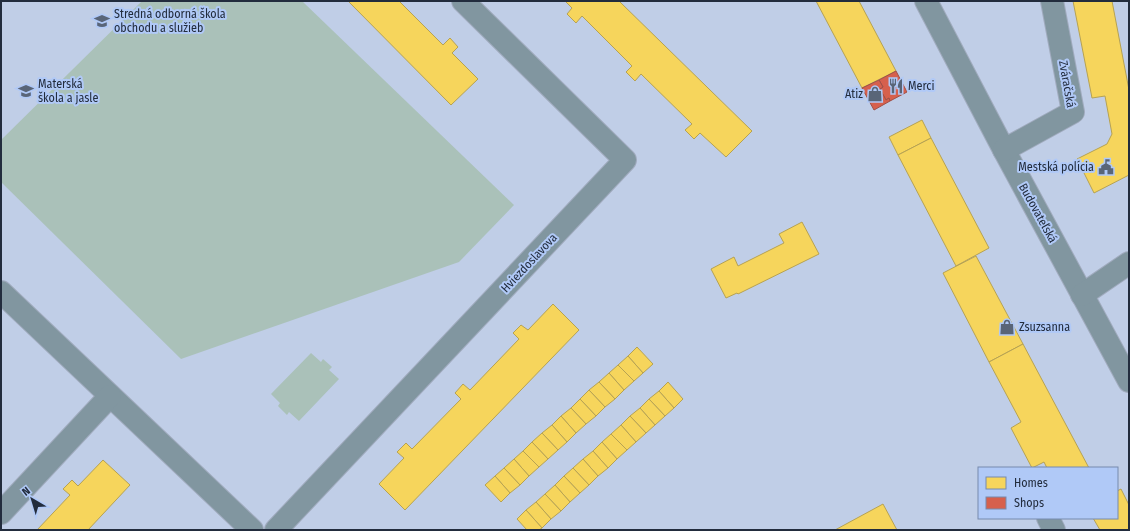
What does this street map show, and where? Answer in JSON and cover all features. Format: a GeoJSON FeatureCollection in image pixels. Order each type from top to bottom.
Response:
{"type":"FeatureCollection","features":[{"type":"Feature","properties":{"kind":"street","name":"Hviezdoslavova"},"geometry":{"type":"LineString","coordinates":[[276,530],[625,160],[463,1]]}},
{"type":"Feature","properties":{"kind":"street","name":"Budovateľská"},"geometry":{"type":"LineString","coordinates":[[926,1],[1004,150],[1129,381]]}},
{"type":"Feature","properties":{"kind":"street","name":"Zváračská"},"geometry":{"type":"LineString","coordinates":[[1004,150],[1073,112],[1052,1]]}},
{"type":"Feature","properties":{"kind":"street"},"geometry":{"type":"LineString","coordinates":[[1082,295],[1129,263]]}},
{"type":"Feature","properties":{"kind":"street"},"geometry":{"type":"LineString","coordinates":[[1,292],[252,530]]}},
{"type":"Feature","properties":{"kind":"street"},"geometry":{"type":"LineString","coordinates":[[1,513],[110,396]]}},
{"type":"Feature","properties":{"kind":"street"},"geometry":{"type":"LineString","coordinates":[[1048,519],[1054,530]]}},
{"type":"Feature","properties":{"kind":"green space"},"geometry":{"type":"Polygon","coordinates":[[[142,1],[302,1],[514,205],[459,262],[181,359],[1,182],[1,140],[142,1]]]}},
{"type":"Feature","properties":{"kind":"green space"},"geometry":{"type":"Polygon","coordinates":[[[311,353],[321,362],[323,359],[332,367],[329,370],[339,379],[299,421],[289,412],[287,415],[278,406],[280,403],[271,394],[311,353]]]}},
{"type":"Feature","properties":{"kind":"building: Homes"},"geometry":{"type":"Polygon","coordinates":[[[348,1],[399,1],[443,45],[450,38],[458,47],[452,53],[478,79],[451,105],[348,1]]]}},
{"type":"Feature","properties":{"kind":"building: Homes"},"geometry":{"type":"Polygon","coordinates":[[[565,1],[619,1],[752,131],[726,157],[700,133],[694,139],[685,130],[692,124],[641,74],[635,81],[626,72],[632,66],[582,16],[576,23],[567,14],[572,8],[565,1]]]}},
{"type":"Feature","properties":{"kind":"building: Homes"},"geometry":{"type":"Polygon","coordinates":[[[816,1],[859,1],[896,71],[862,88],[816,1]]]}},
{"type":"Feature","properties":{"kind":"building: Homes"},"geometry":{"type":"Polygon","coordinates":[[[1073,1],[1112,1],[1129,90],[1129,175],[1094,193],[1077,159],[1107,144],[1112,134],[1105,96],[1092,98],[1073,1]]]}},
{"type":"Feature","properties":{"kind":"building: Homes"},"geometry":{"type":"Polygon","coordinates":[[[922,120],[931,138],[898,155],[889,137],[922,120]]]}},
{"type":"Feature","properties":{"kind":"building: Homes"},"geometry":{"type":"Polygon","coordinates":[[[931,138],[989,248],[956,266],[898,155],[931,138]]]}},
{"type":"Feature","properties":{"kind":"building: Homes"},"geometry":{"type":"Polygon","coordinates":[[[802,222],[819,254],[738,294],[737,293],[726,298],[711,269],[734,257],[738,266],[784,243],[779,234],[802,222]]]}},
{"type":"Feature","properties":{"kind":"building: Homes"},"geometry":{"type":"Polygon","coordinates":[[[976,256],[1023,344],[989,362],[943,273],[976,256]]]}},
{"type":"Feature","properties":{"kind":"building: Homes"},"geometry":{"type":"Polygon","coordinates":[[[553,304],[579,330],[405,510],[379,484],[404,458],[397,452],[406,443],[412,449],[461,399],[455,393],[463,384],[470,390],[519,339],[513,333],[521,325],[528,330],[553,304]]]}},
{"type":"Feature","properties":{"kind":"building: Homes"},"geometry":{"type":"Polygon","coordinates":[[[1023,344],[1088,467],[1046,467],[1044,462],[1031,467],[1011,428],[1021,422],[989,362],[1023,344]]]}},
{"type":"Feature","properties":{"kind":"building: Homes"},"geometry":{"type":"Polygon","coordinates":[[[637,347],[653,364],[643,373],[628,356],[637,347]]]}},
{"type":"Feature","properties":{"kind":"building: Homes"},"geometry":{"type":"Polygon","coordinates":[[[628,356],[643,373],[634,381],[618,365],[628,356]]]}},
{"type":"Feature","properties":{"kind":"building: Homes"},"geometry":{"type":"Polygon","coordinates":[[[618,365],[634,381],[624,390],[609,373],[618,365]]]}},
{"type":"Feature","properties":{"kind":"building: Homes"},"geometry":{"type":"Polygon","coordinates":[[[609,373],[624,390],[615,399],[599,382],[609,373]]]}},
{"type":"Feature","properties":{"kind":"building: Homes"},"geometry":{"type":"Polygon","coordinates":[[[599,382],[615,399],[605,407],[589,390],[599,382]]]}},
{"type":"Feature","properties":{"kind":"building: Homes"},"geometry":{"type":"Polygon","coordinates":[[[668,382],[683,399],[674,408],[659,391],[668,382]]]}},
{"type":"Feature","properties":{"kind":"building: Homes"},"geometry":{"type":"Polygon","coordinates":[[[589,390],[605,407],[596,416],[580,399],[589,390]]]}},
{"type":"Feature","properties":{"kind":"building: Homes"},"geometry":{"type":"Polygon","coordinates":[[[659,391],[674,408],[665,416],[649,399],[659,391]]]}},
{"type":"Feature","properties":{"kind":"building: Homes"},"geometry":{"type":"Polygon","coordinates":[[[580,399],[596,416],[586,424],[571,408],[580,399]]]}},
{"type":"Feature","properties":{"kind":"building: Homes"},"geometry":{"type":"Polygon","coordinates":[[[649,399],[665,416],[655,425],[640,408],[649,399]]]}},
{"type":"Feature","properties":{"kind":"building: Homes"},"geometry":{"type":"Polygon","coordinates":[[[571,408],[586,424],[576,433],[561,416],[571,408]]]}},
{"type":"Feature","properties":{"kind":"building: Homes"},"geometry":{"type":"Polygon","coordinates":[[[640,408],[655,425],[646,433],[630,416],[640,408]]]}},
{"type":"Feature","properties":{"kind":"building: Homes"},"geometry":{"type":"Polygon","coordinates":[[[561,416],[576,433],[567,442],[552,425],[561,416]]]}},
{"type":"Feature","properties":{"kind":"building: Homes"},"geometry":{"type":"Polygon","coordinates":[[[630,416],[646,433],[636,442],[621,425],[630,416]]]}},
{"type":"Feature","properties":{"kind":"building: Homes"},"geometry":{"type":"Polygon","coordinates":[[[552,425],[567,442],[558,450],[542,433],[552,425]]]}},
{"type":"Feature","properties":{"kind":"building: Homes"},"geometry":{"type":"Polygon","coordinates":[[[621,425],[636,442],[627,450],[611,434],[621,425]]]}},
{"type":"Feature","properties":{"kind":"building: Homes"},"geometry":{"type":"Polygon","coordinates":[[[542,433],[558,450],[548,459],[532,442],[542,433]]]}},
{"type":"Feature","properties":{"kind":"building: Homes"},"geometry":{"type":"Polygon","coordinates":[[[611,434],[627,450],[617,459],[602,442],[611,434]]]}},
{"type":"Feature","properties":{"kind":"building: Homes"},"geometry":{"type":"Polygon","coordinates":[[[532,442],[548,459],[539,467],[523,451],[532,442]]]}},
{"type":"Feature","properties":{"kind":"building: Homes"},"geometry":{"type":"Polygon","coordinates":[[[602,442],[617,459],[608,468],[593,451],[602,442]]]}},
{"type":"Feature","properties":{"kind":"building: Homes"},"geometry":{"type":"Polygon","coordinates":[[[523,451],[539,467],[529,476],[514,459],[523,451]]]}},
{"type":"Feature","properties":{"kind":"building: Homes"},"geometry":{"type":"Polygon","coordinates":[[[593,451],[608,468],[598,476],[583,459],[593,451]]]}},
{"type":"Feature","properties":{"kind":"building: Homes"},"geometry":{"type":"Polygon","coordinates":[[[514,459],[529,476],[520,485],[504,468],[514,459]]]}},
{"type":"Feature","properties":{"kind":"building: Homes"},"geometry":{"type":"Polygon","coordinates":[[[583,459],[598,476],[589,485],[573,468],[583,459]]]}},
{"type":"Feature","properties":{"kind":"building: Homes"},"geometry":{"type":"Polygon","coordinates":[[[103,460],[130,485],[88,530],[37,530],[70,495],[63,489],[72,480],[78,486],[103,460]]]}},
{"type":"Feature","properties":{"kind":"building: Homes"},"geometry":{"type":"Polygon","coordinates":[[[504,468],[520,485],[510,493],[495,476],[504,468]]]}},
{"type":"Feature","properties":{"kind":"building: Homes"},"geometry":{"type":"Polygon","coordinates":[[[573,468],[589,485],[580,493],[564,476],[573,468]]]}},
{"type":"Feature","properties":{"kind":"building: Homes"},"geometry":{"type":"Polygon","coordinates":[[[495,476],[510,493],[501,502],[485,485],[495,476]]]}},
{"type":"Feature","properties":{"kind":"building: Homes"},"geometry":{"type":"Polygon","coordinates":[[[564,476],[580,493],[570,502],[555,485],[564,476]]]}},
{"type":"Feature","properties":{"kind":"building: Homes"},"geometry":{"type":"Polygon","coordinates":[[[555,485],[570,502],[561,511],[545,494],[555,485]]]}},
{"type":"Feature","properties":{"kind":"building: Homes"},"geometry":{"type":"Polygon","coordinates":[[[1121,489],[1129,505],[1129,530],[1100,530],[1094,519],[1118,519],[1118,490],[1121,489]]]}},
{"type":"Feature","properties":{"kind":"building: Homes"},"geometry":{"type":"Polygon","coordinates":[[[545,494],[561,511],[551,519],[536,502],[545,494]]]}},
{"type":"Feature","properties":{"kind":"building: Homes"},"geometry":{"type":"Polygon","coordinates":[[[536,502],[551,519],[542,528],[526,510],[536,502]]]}},
{"type":"Feature","properties":{"kind":"building: Homes"},"geometry":{"type":"Polygon","coordinates":[[[883,504],[897,530],[835,530],[883,504]]]}},
{"type":"Feature","properties":{"kind":"building: Homes"},"geometry":{"type":"Polygon","coordinates":[[[526,510],[542,528],[539,530],[527,530],[517,519],[526,510]]]}},
{"type":"Feature","properties":{"kind":"building: Shops"},"geometry":{"type":"Polygon","coordinates":[[[896,71],[907,92],[890,101],[889,98],[886,100],[880,89],[883,87],[879,80],[896,71]]]}},
{"type":"Feature","properties":{"kind":"building: Shops"},"geometry":{"type":"Polygon","coordinates":[[[879,80],[883,87],[880,89],[886,100],[889,98],[890,101],[874,110],[862,88],[879,80]]]}},
{"type":"Feature","properties":{"kind":"place","name":"Stredná odborná škola obchodu a služieb"},"geometry":{"type":"Point","coordinates":[102,21]}},
{"type":"Feature","properties":{"kind":"place","name":"Merci"},"geometry":{"type":"Point","coordinates":[896,86]}},
{"type":"Feature","properties":{"kind":"place","name":"Materská škola a jasle"},"geometry":{"type":"Point","coordinates":[26,91]}},
{"type":"Feature","properties":{"kind":"place","name":"Atiz"},"geometry":{"type":"Point","coordinates":[875,94]}},
{"type":"Feature","properties":{"kind":"place","name":"Mestská polícia"},"geometry":{"type":"Point","coordinates":[1106,167]}},
{"type":"Feature","properties":{"kind":"place","name":"Zsuzsanna"},"geometry":{"type":"Point","coordinates":[1007,327]}}]}
